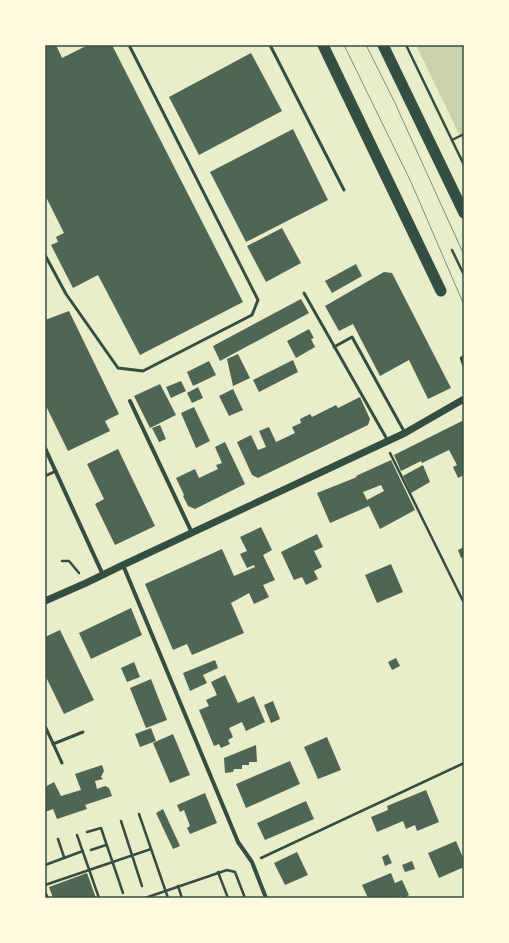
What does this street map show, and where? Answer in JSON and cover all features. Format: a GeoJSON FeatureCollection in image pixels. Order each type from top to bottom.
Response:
{"type":"FeatureCollection","features":[{"type":"Feature","properties":{"kind":"highway"},"geometry":{"type":"LineString","coordinates":[[323,45],[441,291]]}},
{"type":"Feature","properties":{"kind":"highway"},"geometry":{"type":"LineString","coordinates":[[383,45],[464,213]]}},
{"type":"Feature","properties":{"kind":"street"},"geometry":{"type":"LineString","coordinates":[[45,601],[405,433],[464,399]]}},
{"type":"Feature","properties":{"kind":"street"},"geometry":{"type":"LineString","coordinates":[[130,401],[192,533]]}},
{"type":"Feature","properties":{"kind":"street"},"geometry":{"type":"LineString","coordinates":[[45,448],[102,575]]}},
{"type":"Feature","properties":{"kind":"street"},"geometry":{"type":"LineString","coordinates":[[123,565],[238,842],[252,862],[266,898]]}},
{"type":"Feature","properties":{"kind":"lane"},"geometry":{"type":"LineString","coordinates":[[45,255],[66,294],[118,368],[143,371],[252,315],[258,300],[129,45]]}},
{"type":"Feature","properties":{"kind":"lane"},"geometry":{"type":"LineString","coordinates":[[270,45],[344,190]]}},
{"type":"Feature","properties":{"kind":"lane"},"geometry":{"type":"LineString","coordinates":[[304,293],[386,442]]}},
{"type":"Feature","properties":{"kind":"lane"},"geometry":{"type":"LineString","coordinates":[[334,347],[352,337],[405,433]]}},
{"type":"Feature","properties":{"kind":"lane"},"geometry":{"type":"LineString","coordinates":[[45,476],[56,471]]}},
{"type":"Feature","properties":{"kind":"lane"},"geometry":{"type":"LineString","coordinates":[[45,726],[62,763]]}},
{"type":"Feature","properties":{"kind":"lane"},"geometry":{"type":"LineString","coordinates":[[53,744],[83,732]]}},
{"type":"Feature","properties":{"kind":"path"},"geometry":{"type":"LineString","coordinates":[[406,45],[464,165]]}},
{"type":"Feature","properties":{"kind":"path"},"geometry":{"type":"LineString","coordinates":[[452,140],[464,134]]}},
{"type":"Feature","properties":{"kind":"path"},"geometry":{"type":"LineString","coordinates":[[452,250],[464,275]]}},
{"type":"Feature","properties":{"kind":"path"},"geometry":{"type":"LineString","coordinates":[[464,356],[462,358],[464,366]]}},
{"type":"Feature","properties":{"kind":"path"},"geometry":{"type":"LineString","coordinates":[[386,442],[464,604]]}},
{"type":"Feature","properties":{"kind":"path"},"geometry":{"type":"LineString","coordinates":[[62,561],[69,561],[86,583]]}},
{"type":"Feature","properties":{"kind":"path"},"geometry":{"type":"LineString","coordinates":[[252,862],[464,763]]}},
{"type":"Feature","properties":{"kind":"path"},"geometry":{"type":"LineString","coordinates":[[139,814],[168,898]]}},
{"type":"Feature","properties":{"kind":"path"},"geometry":{"type":"LineString","coordinates":[[121,821],[142,886]]}},
{"type":"Feature","properties":{"kind":"path"},"geometry":{"type":"LineString","coordinates":[[87,832],[101,828],[123,893]]}},
{"type":"Feature","properties":{"kind":"path"},"geometry":{"type":"LineString","coordinates":[[77,835],[99,898]]}},
{"type":"Feature","properties":{"kind":"path"},"geometry":{"type":"LineString","coordinates":[[58,839],[64,857]]}},
{"type":"Feature","properties":{"kind":"path"},"geometry":{"type":"LineString","coordinates":[[91,850],[106,845]]}},
{"type":"Feature","properties":{"kind":"path"},"geometry":{"type":"LineString","coordinates":[[45,886],[151,849]]}},
{"type":"Feature","properties":{"kind":"path"},"geometry":{"type":"LineString","coordinates":[[45,865],[83,851]]}},
{"type":"Feature","properties":{"kind":"path"},"geometry":{"type":"LineString","coordinates":[[145,898],[227,870],[235,872],[245,898]]}},
{"type":"Feature","properties":{"kind":"path"},"geometry":{"type":"LineString","coordinates":[[218,872],[228,898]]}},
{"type":"Feature","properties":{"kind":"path"},"geometry":{"type":"LineString","coordinates":[[178,886],[182,898]]}},
{"type":"Feature","properties":{"kind":"path"},"geometry":{"type":"LineString","coordinates":[[45,892],[48,898]]}},
{"type":"Feature","properties":{"kind":"green space"},"geometry":{"type":"Polygon","coordinates":[[[416,45],[464,45],[464,144],[416,45]]]}},
{"type":"Feature","properties":{"kind":"building"},"geometry":{"type":"Polygon","coordinates":[[[45,45],[56,45],[62,58],[88,45],[112,45],[243,302],[140,355],[98,275],[73,288],[51,245],[58,242],[56,237],[64,233],[45,195],[45,45]]]}},
{"type":"Feature","properties":{"kind":"building"},"geometry":{"type":"Polygon","coordinates":[[[251,53],[282,111],[199,155],[169,97],[251,53]]]}},
{"type":"Feature","properties":{"kind":"building"},"geometry":{"type":"Polygon","coordinates":[[[293,129],[328,200],[246,242],[210,172],[293,129]]]}},
{"type":"Feature","properties":{"kind":"building"},"geometry":{"type":"Polygon","coordinates":[[[282,228],[301,263],[266,282],[247,246],[282,228]]]}},
{"type":"Feature","properties":{"kind":"building"},"geometry":{"type":"Polygon","coordinates":[[[356,264],[362,276],[332,293],[325,281],[356,264]]]}},
{"type":"Feature","properties":{"kind":"building"},"geometry":{"type":"Polygon","coordinates":[[[384,272],[392,273],[451,388],[428,399],[409,360],[380,376],[353,324],[339,331],[325,306],[384,272]]]}},
{"type":"Feature","properties":{"kind":"building"},"geometry":{"type":"Polygon","coordinates":[[[301,299],[309,313],[220,361],[213,346],[301,299]]]}},
{"type":"Feature","properties":{"kind":"building"},"geometry":{"type":"Polygon","coordinates":[[[69,311],[119,414],[105,421],[110,431],[68,451],[45,404],[45,320],[69,311]]]}},
{"type":"Feature","properties":{"kind":"building"},"geometry":{"type":"Polygon","coordinates":[[[309,329],[314,338],[311,339],[315,347],[296,358],[287,341],[309,329]]]}},
{"type":"Feature","properties":{"kind":"building"},"geometry":{"type":"Polygon","coordinates":[[[238,354],[250,378],[233,386],[227,359],[238,354]]]}},
{"type":"Feature","properties":{"kind":"building"},"geometry":{"type":"Polygon","coordinates":[[[293,360],[298,372],[259,392],[253,380],[293,360]]]}},
{"type":"Feature","properties":{"kind":"building"},"geometry":{"type":"Polygon","coordinates":[[[209,361],[216,375],[193,386],[187,372],[209,361]]]}},
{"type":"Feature","properties":{"kind":"building"},"geometry":{"type":"Polygon","coordinates":[[[181,381],[186,391],[171,398],[166,387],[181,381]]]}},
{"type":"Feature","properties":{"kind":"building"},"geometry":{"type":"Polygon","coordinates":[[[160,384],[176,415],[150,428],[134,396],[160,384]]]}},
{"type":"Feature","properties":{"kind":"building"},"geometry":{"type":"Polygon","coordinates":[[[198,387],[203,398],[192,403],[187,393],[198,387]]]}},
{"type":"Feature","properties":{"kind":"building"},"geometry":{"type":"Polygon","coordinates":[[[233,389],[243,410],[229,416],[219,396],[233,389]]]}},
{"type":"Feature","properties":{"kind":"building"},"geometry":{"type":"Polygon","coordinates":[[[360,397],[370,419],[368,425],[258,478],[252,475],[237,442],[251,435],[258,450],[266,447],[259,431],[269,427],[276,442],[295,433],[292,427],[301,423],[300,419],[310,414],[312,417],[336,405],[338,408],[360,397]]]}},
{"type":"Feature","properties":{"kind":"building"},"geometry":{"type":"Polygon","coordinates":[[[194,407],[210,441],[196,448],[181,413],[194,407]]]}},
{"type":"Feature","properties":{"kind":"building"},"geometry":{"type":"Polygon","coordinates":[[[464,420],[464,475],[458,478],[453,467],[457,465],[449,450],[401,471],[394,455],[464,420]]]}},
{"type":"Feature","properties":{"kind":"building"},"geometry":{"type":"Polygon","coordinates":[[[160,425],[166,439],[159,442],[152,428],[160,425]]]}},
{"type":"Feature","properties":{"kind":"building"},"geometry":{"type":"Polygon","coordinates":[[[225,442],[245,484],[195,509],[188,506],[176,478],[195,469],[199,478],[218,469],[216,465],[222,463],[215,447],[225,442]]]}},
{"type":"Feature","properties":{"kind":"building"},"geometry":{"type":"Polygon","coordinates":[[[118,449],[155,526],[115,545],[95,504],[104,499],[87,464],[118,449]]]}},
{"type":"Feature","properties":{"kind":"building"},"geometry":{"type":"Polygon","coordinates":[[[391,460],[415,510],[380,529],[369,506],[330,523],[317,493],[357,477],[356,476],[391,460]],[[381,485],[363,492],[367,500],[384,491],[381,485]]]}},
{"type":"Feature","properties":{"kind":"building"},"geometry":{"type":"Polygon","coordinates":[[[423,465],[430,482],[411,493],[403,476],[423,465]]]}},
{"type":"Feature","properties":{"kind":"building"},"geometry":{"type":"Polygon","coordinates":[[[261,527],[272,550],[263,555],[275,580],[263,585],[269,597],[254,604],[249,593],[231,603],[244,633],[192,655],[187,644],[173,650],[145,584],[222,549],[234,576],[255,567],[254,565],[247,568],[240,554],[247,551],[240,537],[261,527]]]}},
{"type":"Feature","properties":{"kind":"building"},"geometry":{"type":"Polygon","coordinates":[[[317,534],[323,547],[314,551],[322,567],[314,571],[318,579],[306,585],[302,577],[294,580],[281,552],[317,534]]]}},
{"type":"Feature","properties":{"kind":"building"},"geometry":{"type":"Polygon","coordinates":[[[464,547],[464,557],[461,558],[458,550],[464,547]]]}},
{"type":"Feature","properties":{"kind":"building"},"geometry":{"type":"Polygon","coordinates":[[[391,564],[403,592],[377,603],[365,575],[391,564]]]}},
{"type":"Feature","properties":{"kind":"building"},"geometry":{"type":"Polygon","coordinates":[[[131,608],[142,635],[91,659],[79,633],[131,608]]]}},
{"type":"Feature","properties":{"kind":"building"},"geometry":{"type":"Polygon","coordinates":[[[60,630],[94,700],[64,714],[45,675],[45,637],[60,630]]]}},
{"type":"Feature","properties":{"kind":"building"},"geometry":{"type":"Polygon","coordinates":[[[396,658],[400,666],[392,670],[388,662],[396,658]]]}},
{"type":"Feature","properties":{"kind":"building"},"geometry":{"type":"Polygon","coordinates":[[[215,660],[218,668],[203,675],[207,683],[190,691],[183,673],[215,660]]]}},
{"type":"Feature","properties":{"kind":"building"},"geometry":{"type":"Polygon","coordinates":[[[134,662],[140,677],[127,682],[121,668],[134,662]]]}},
{"type":"Feature","properties":{"kind":"building"},"geometry":{"type":"Polygon","coordinates":[[[225,675],[238,703],[254,696],[265,722],[246,731],[242,722],[229,728],[233,737],[228,740],[230,744],[221,748],[219,744],[214,746],[199,710],[209,706],[206,700],[217,695],[211,682],[225,675]]]}},
{"type":"Feature","properties":{"kind":"building"},"geometry":{"type":"Polygon","coordinates":[[[151,679],[167,720],[146,728],[130,688],[151,679]]]}},
{"type":"Feature","properties":{"kind":"building"},"geometry":{"type":"Polygon","coordinates":[[[273,701],[280,719],[271,723],[264,705],[273,701]]]}},
{"type":"Feature","properties":{"kind":"building"},"geometry":{"type":"Polygon","coordinates":[[[151,728],[156,741],[140,747],[135,734],[151,728]]]}},
{"type":"Feature","properties":{"kind":"building"},"geometry":{"type":"Polygon","coordinates":[[[173,734],[190,775],[170,783],[153,743],[173,734]]]}},
{"type":"Feature","properties":{"kind":"building"},"geometry":{"type":"Polygon","coordinates":[[[327,737],[341,770],[318,779],[304,747],[327,737]]]}},
{"type":"Feature","properties":{"kind":"building"},"geometry":{"type":"Polygon","coordinates":[[[256,745],[257,762],[249,762],[249,765],[242,765],[242,769],[234,769],[233,772],[225,773],[224,758],[256,745]]]}},
{"type":"Feature","properties":{"kind":"building"},"geometry":{"type":"Polygon","coordinates":[[[290,761],[300,784],[246,808],[236,784],[290,761]]]}},
{"type":"Feature","properties":{"kind":"building"},"geometry":{"type":"Polygon","coordinates":[[[102,765],[104,771],[101,777],[103,779],[95,781],[97,789],[105,786],[109,788],[112,796],[85,805],[87,809],[57,819],[53,809],[45,812],[45,787],[54,782],[61,796],[81,790],[75,774],[102,765]]]}},
{"type":"Feature","properties":{"kind":"building"},"geometry":{"type":"Polygon","coordinates":[[[426,790],[439,822],[417,831],[415,825],[406,829],[403,821],[377,832],[371,817],[388,810],[387,806],[426,790]]]}},
{"type":"Feature","properties":{"kind":"building"},"geometry":{"type":"Polygon","coordinates":[[[205,793],[217,823],[190,834],[187,828],[190,826],[184,810],[180,812],[177,805],[205,793]]]}},
{"type":"Feature","properties":{"kind":"building"},"geometry":{"type":"Polygon","coordinates":[[[306,801],[314,819],[265,840],[257,823],[306,801]]]}},
{"type":"Feature","properties":{"kind":"building"},"geometry":{"type":"Polygon","coordinates":[[[163,809],[180,846],[173,849],[156,813],[163,809]]]}},
{"type":"Feature","properties":{"kind":"building"},"geometry":{"type":"Polygon","coordinates":[[[456,841],[464,860],[464,867],[439,878],[428,853],[456,841]]]}},
{"type":"Feature","properties":{"kind":"building"},"geometry":{"type":"Polygon","coordinates":[[[297,852],[308,875],[285,885],[274,863],[297,852]]]}},
{"type":"Feature","properties":{"kind":"building"},"geometry":{"type":"Polygon","coordinates":[[[388,854],[392,863],[385,866],[382,857],[388,854]]]}},
{"type":"Feature","properties":{"kind":"building"},"geometry":{"type":"Polygon","coordinates":[[[412,861],[415,869],[405,872],[402,865],[412,861]]]}},
{"type":"Feature","properties":{"kind":"building"},"geometry":{"type":"Polygon","coordinates":[[[87,873],[96,898],[53,898],[49,887],[87,873]]]}},
{"type":"Feature","properties":{"kind":"building"},"geometry":{"type":"Polygon","coordinates":[[[391,873],[395,883],[402,880],[409,895],[404,898],[401,896],[395,898],[368,898],[362,885],[391,873]]]}},
{"type":"Feature","properties":{"kind":"tram line"},"geometry":{"type":"LineString","coordinates":[[344,45],[411,182],[464,305]]}},
{"type":"Feature","properties":{"kind":"tram line"},"geometry":{"type":"LineString","coordinates":[[366,45],[395,103],[464,255]]}}]}
